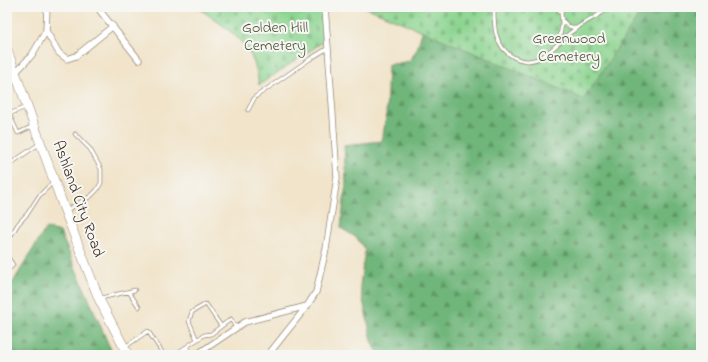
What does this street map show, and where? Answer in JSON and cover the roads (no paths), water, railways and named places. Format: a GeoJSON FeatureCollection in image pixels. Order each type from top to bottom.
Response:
{"type":"FeatureCollection","features":[{"type":"Feature","properties":{"kind":"highway","name":"Ashland City Road"},"geometry":{"type":"LineString","coordinates":[[7,50],[11,74],[27,106],[99,298],[126,351]]}},
{"type":"Feature","properties":{"kind":"street"},"geometry":{"type":"LineString","coordinates":[[11,74],[32,55],[46,31],[47,7]]}},
{"type":"Feature","properties":{"kind":"street"},"geometry":{"type":"LineString","coordinates":[[97,7],[140,60]]}},
{"type":"Feature","properties":{"kind":"street"},"geometry":{"type":"LineString","coordinates":[[268,355],[307,306],[316,292],[326,249],[337,178],[325,7]]}},
{"type":"Feature","properties":{"kind":"street"},"geometry":{"type":"LineString","coordinates":[[46,31],[59,54],[67,59],[76,56],[113,26]]}},
{"type":"Feature","properties":{"kind":"street"},"geometry":{"type":"LineString","coordinates":[[196,355],[244,322],[307,306]]}},
{"type":"Feature","properties":{"kind":"lane"},"geometry":{"type":"LineString","coordinates":[[494,7],[496,34],[499,42],[502,48],[513,58],[521,61],[538,59],[576,28],[610,7]]}},
{"type":"Feature","properties":{"kind":"lane"},"geometry":{"type":"LineString","coordinates":[[557,7],[561,13],[562,19],[559,42]]}},
{"type":"Feature","properties":{"kind":"lane"},"geometry":{"type":"LineString","coordinates":[[561,13],[563,7]]}},
{"type":"Feature","properties":{"kind":"lane"},"geometry":{"type":"LineString","coordinates":[[562,19],[568,26],[576,28]]}},
{"type":"Feature","properties":{"kind":"lane"},"geometry":{"type":"LineString","coordinates":[[248,110],[255,97],[328,48]]}},
{"type":"Feature","properties":{"kind":"lane"},"geometry":{"type":"LineString","coordinates":[[27,106],[9,114],[18,133],[34,126]]}},
{"type":"Feature","properties":{"kind":"lane"},"geometry":{"type":"LineString","coordinates":[[65,210],[91,196],[101,183],[101,169],[90,149],[75,134]]}},
{"type":"Feature","properties":{"kind":"lane"},"geometry":{"type":"LineString","coordinates":[[7,166],[41,144]]}},
{"type":"Feature","properties":{"kind":"lane"},"geometry":{"type":"LineString","coordinates":[[7,242],[18,224],[28,213],[39,196],[55,181]]}},
{"type":"Feature","properties":{"kind":"lane"},"geometry":{"type":"LineString","coordinates":[[7,256],[12,265],[7,271]]}},
{"type":"Feature","properties":{"kind":"lane"},"geometry":{"type":"LineString","coordinates":[[99,298],[135,290]]}},
{"type":"Feature","properties":{"kind":"lane"},"geometry":{"type":"LineString","coordinates":[[129,292],[139,308]]}},
{"type":"Feature","properties":{"kind":"lane"},"geometry":{"type":"LineString","coordinates":[[197,340],[189,321],[192,312],[206,304],[221,326]]}},
{"type":"Feature","properties":{"kind":"lane"},"geometry":{"type":"LineString","coordinates":[[174,355],[204,335],[211,334],[231,318],[236,328]]}},
{"type":"Feature","properties":{"kind":"lane"},"geometry":{"type":"LineString","coordinates":[[126,351],[148,331],[164,355]]}},
{"type":"Feature","properties":{"kind":"lane"},"geometry":{"type":"LineString","coordinates":[[186,347],[192,355]]}},
{"type":"Feature","properties":{"kind":"park label","name":"Golden Hill Cemetery"},"geometry":{"type":"Point","coordinates":[275,37]}},
{"type":"Feature","properties":{"kind":"park label","name":"Greenwood Cemetery"},"geometry":{"type":"Point","coordinates":[569,48]}}]}
